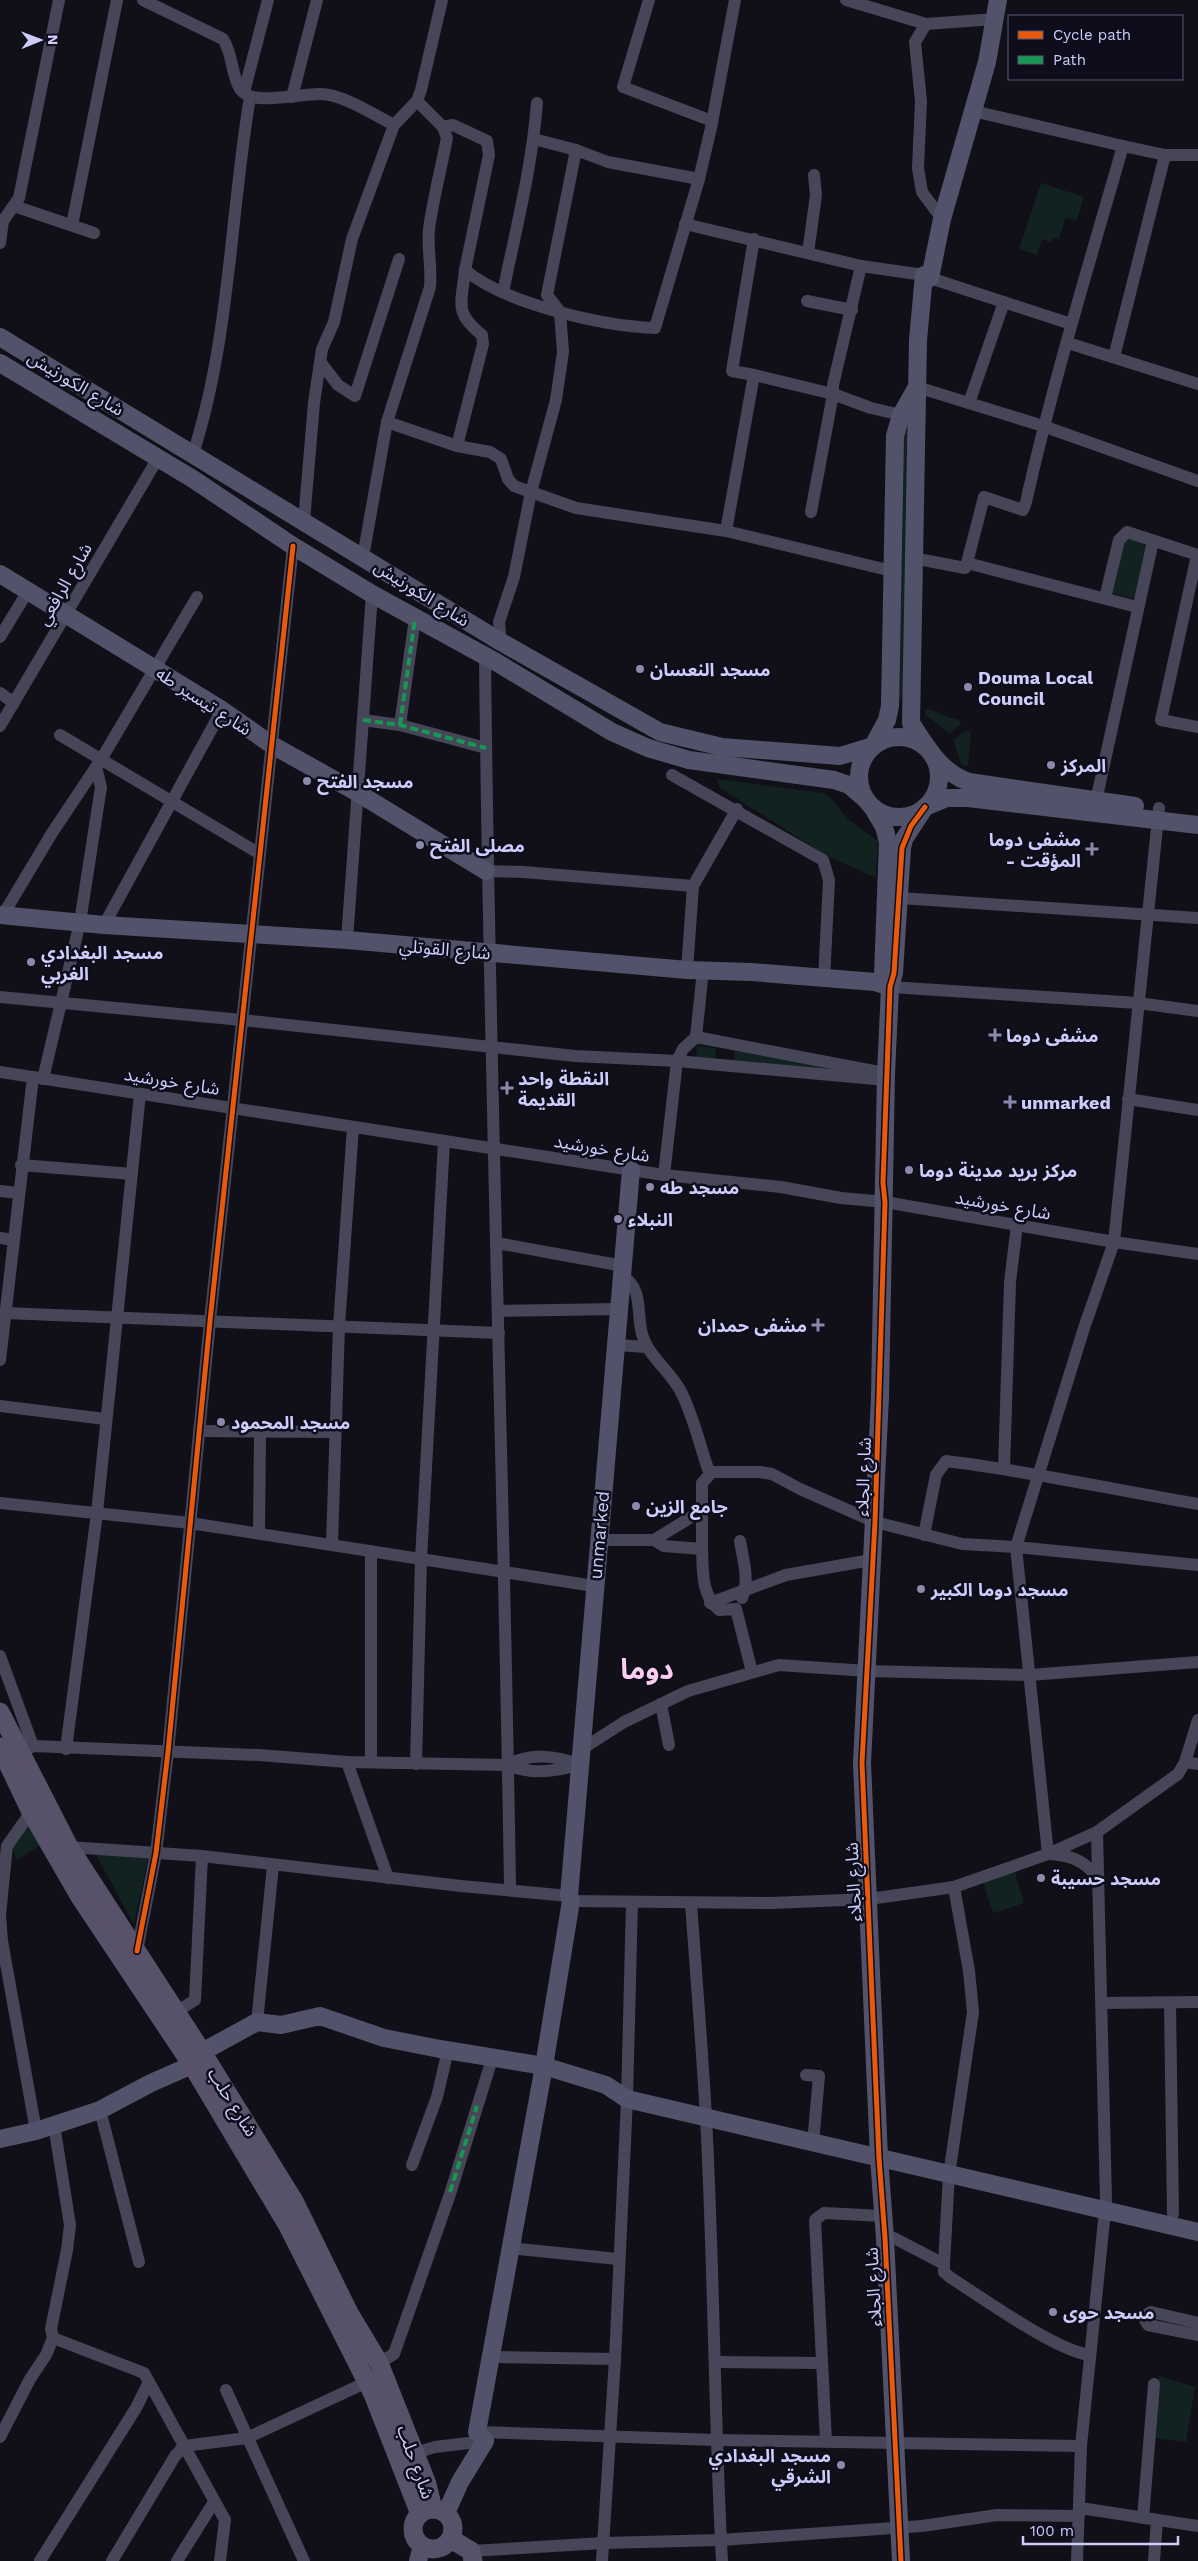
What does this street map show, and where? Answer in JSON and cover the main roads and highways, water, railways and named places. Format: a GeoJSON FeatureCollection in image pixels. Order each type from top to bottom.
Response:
{"type":"FeatureCollection","features":[{"type":"Feature","properties":{"kind":"main road","name":"شارع حلب"},"geometry":{"type":"LineString","coordinates":[[0,1712],[15,1752],[32,1812],[80,1897],[197,2059],[294,2200],[349,2313],[379,2363],[427,2484],[433,2512]]}},
{"type":"Feature","properties":{"kind":"main road","name":"شارع حلب"},"geometry":{"type":"LineString","coordinates":[[15,1752],[69,1847],[176,2012],[197,2059],[288,2226],[433,2512]]}},
{"type":"Feature","properties":{"kind":"main road"},"geometry":{"type":"LineString","coordinates":[[432,2552],[453,2525],[433,2512],[416,2519],[413,2531],[415,2537],[432,2552],[472,2556]]}},
{"type":"Feature","properties":{"kind":"place","name":"مسجد النعسان"},"geometry":{"type":"Point","coordinates":[640,669]}},
{"type":"Feature","properties":{"kind":"place","name":"Douma Local Council"},"geometry":{"type":"Point","coordinates":[968,687]}},
{"type":"Feature","properties":{"kind":"place","name":"المركز"},"geometry":{"type":"Point","coordinates":[1051,765]}},
{"type":"Feature","properties":{"kind":"place","name":"مسجد الفتح"},"geometry":{"type":"Point","coordinates":[307,781]}},
{"type":"Feature","properties":{"kind":"place","name":"مصلى الفتح"},"geometry":{"type":"Point","coordinates":[420,845]}},
{"type":"Feature","properties":{"kind":"place","name":"مشفى دوما - المؤقت"},"geometry":{"type":"Point","coordinates":[1092,849]}},
{"type":"Feature","properties":{"kind":"place","name":"مسجد البغدادي الغربي"},"geometry":{"type":"Point","coordinates":[31,962]}},
{"type":"Feature","properties":{"kind":"place","name":"مشفى دوما"},"geometry":{"type":"Point","coordinates":[995,1035]}},
{"type":"Feature","properties":{"kind":"place","name":"النقطة واحد القديمة"},"geometry":{"type":"Point","coordinates":[507,1088]}},
{"type":"Feature","properties":{"kind":"place","name":"unmarked"},"geometry":{"type":"Point","coordinates":[1010,1102]}},
{"type":"Feature","properties":{"kind":"place","name":"مركز بريد مدينة دوما"},"geometry":{"type":"Point","coordinates":[909,1170]}},
{"type":"Feature","properties":{"kind":"place","name":"مسجد طه"},"geometry":{"type":"Point","coordinates":[650,1187]}},
{"type":"Feature","properties":{"kind":"place","name":"النبلاء"},"geometry":{"type":"Point","coordinates":[618,1219]}},
{"type":"Feature","properties":{"kind":"place","name":"مشفى حمدان"},"geometry":{"type":"Point","coordinates":[818,1325]}},
{"type":"Feature","properties":{"kind":"place","name":"مسجد المحمود"},"geometry":{"type":"Point","coordinates":[221,1422]}},
{"type":"Feature","properties":{"kind":"place","name":"جامع الزين"},"geometry":{"type":"Point","coordinates":[636,1506]}},
{"type":"Feature","properties":{"kind":"place","name":"مسجد دوما الكبير"},"geometry":{"type":"Point","coordinates":[921,1589]}},
{"type":"Feature","properties":{"kind":"place","name":"مسجد حسيبة"},"geometry":{"type":"Point","coordinates":[1041,1878]}},
{"type":"Feature","properties":{"kind":"place","name":"مسجد حوى"},"geometry":{"type":"Point","coordinates":[1053,2312]}},
{"type":"Feature","properties":{"kind":"place","name":"مسجد البغدادي الشرقي"},"geometry":{"type":"Point","coordinates":[841,2465]}},
{"type":"Feature","properties":{"kind":"district","name":"دوما"},"geometry":{"type":"Point","coordinates":[647,1669]}}]}
